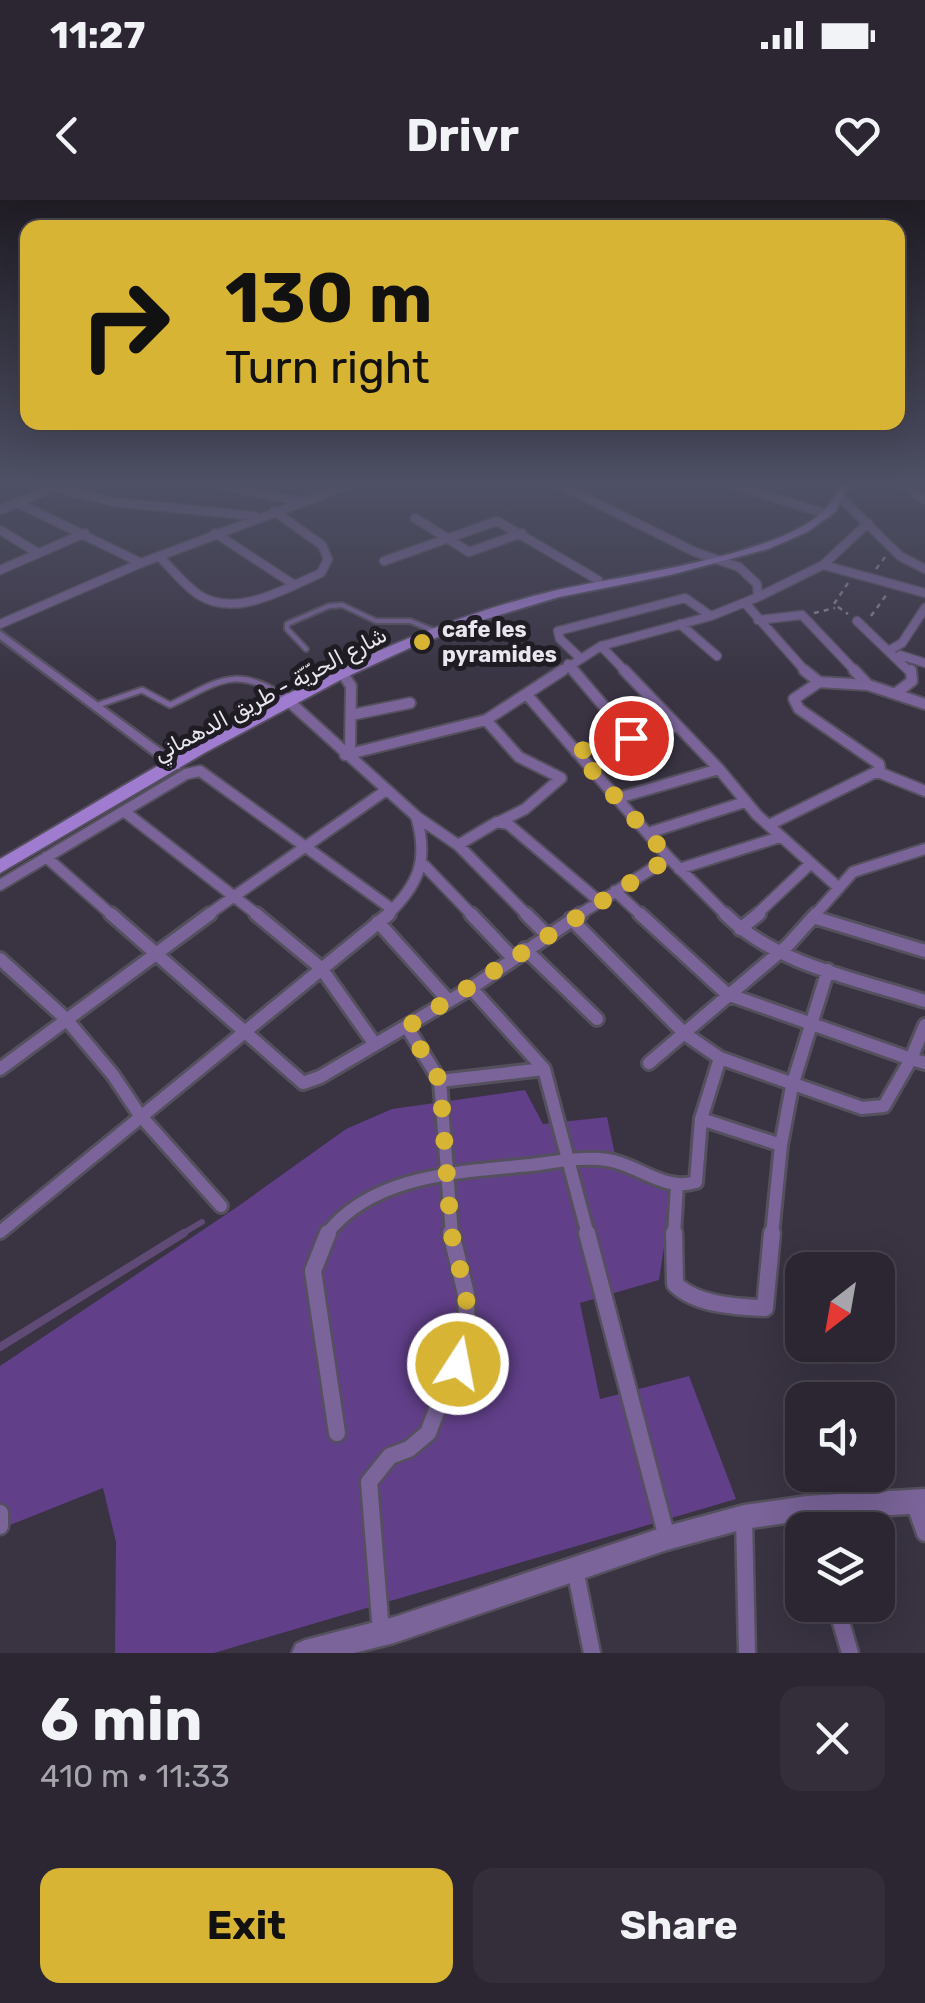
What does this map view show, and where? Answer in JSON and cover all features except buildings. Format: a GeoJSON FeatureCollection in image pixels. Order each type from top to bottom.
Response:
{"type":"FeatureCollection","features":[{"type":"Feature","properties":{"kind":"main road","name":"شارع الحرّيّة - طريق الدهماني"},"geometry":{"type":"LineString","coordinates":[[286,700],[434,630],[554,594],[733,554]]}},
{"type":"Feature","properties":{"kind":"main road","name":"شارع الحرّيّة - طريق الدهماني"},"geometry":{"type":"LineString","coordinates":[[0,858],[286,700],[434,630],[521,598],[716,558]]}},
{"type":"Feature","properties":{"kind":"main road","name":"شارع الحرّيّة - طريق الدهماني"},"geometry":{"type":"LineString","coordinates":[[0,867],[172,763]]}},
{"type":"Feature","properties":{"kind":"street"},"geometry":{"type":"LineString","coordinates":[[0,570],[36,554]]}},
{"type":"Feature","properties":{"kind":"street"},"geometry":{"type":"LineString","coordinates":[[124,554],[141,563]]}},
{"type":"Feature","properties":{"kind":"street"},"geometry":{"type":"LineString","coordinates":[[0,624],[165,554]]}},
{"type":"Feature","properties":{"kind":"street"},"geometry":{"type":"LineString","coordinates":[[246,554],[293,584]]}},
{"type":"Feature","properties":{"kind":"street"},"geometry":{"type":"LineString","coordinates":[[159,556],[205,599],[221,603],[246,601],[321,573],[328,559],[326,554]]}},
{"type":"Feature","properties":{"kind":"street"},"geometry":{"type":"LineString","coordinates":[[384,561],[403,554]]}},
{"type":"Feature","properties":{"kind":"street"},"geometry":{"type":"LineString","coordinates":[[555,554],[598,580]]}},
{"type":"Feature","properties":{"kind":"street"},"geometry":{"type":"LineString","coordinates":[[701,554],[739,566],[759,589],[758,597]]}},
{"type":"Feature","properties":{"kind":"street"},"geometry":{"type":"LineString","coordinates":[[347,753],[486,720],[528,696],[578,657],[601,646],[746,603],[824,565],[836,554]]}},
{"type":"Feature","properties":{"kind":"street"},"geometry":{"type":"LineString","coordinates":[[899,554],[925,569]]}},
{"type":"Feature","properties":{"kind":"street"},"geometry":{"type":"LineString","coordinates":[[824,565],[925,593]]}},
{"type":"Feature","properties":{"kind":"street"},"geometry":{"type":"LineString","coordinates":[[578,657],[560,639],[558,631],[685,598],[711,616]]}},
{"type":"Feature","properties":{"kind":"street"},"geometry":{"type":"LineString","coordinates":[[746,603],[819,682]]}},
{"type":"Feature","properties":{"kind":"street"},"geometry":{"type":"LineString","coordinates":[[893,652],[923,614]]}},
{"type":"Feature","properties":{"kind":"street"},"geometry":{"type":"LineString","coordinates":[[758,620],[802,616],[868,685]]}},
{"type":"Feature","properties":{"kind":"street"},"geometry":{"type":"LineString","coordinates":[[857,622],[893,652],[913,677],[896,693]]}},
{"type":"Feature","properties":{"kind":"street"},"geometry":{"type":"LineString","coordinates":[[680,624],[717,656]]}},
{"type":"Feature","properties":{"kind":"street"},"geometry":{"type":"LineString","coordinates":[[910,633],[925,638]]}},
{"type":"Feature","properties":{"kind":"street"},"geometry":{"type":"LineString","coordinates":[[0,634],[172,763]]}},
{"type":"Feature","properties":{"kind":"street"},"geometry":{"type":"LineString","coordinates":[[601,646],[780,837],[839,888]]}},
{"type":"Feature","properties":{"kind":"street"},"geometry":{"type":"LineString","coordinates":[[893,652],[925,663]]}},
{"type":"Feature","properties":{"kind":"street"},"geometry":{"type":"LineString","coordinates":[[568,664],[631,738]]}},
{"type":"Feature","properties":{"kind":"street"},"geometry":{"type":"LineString","coordinates":[[343,674],[351,686],[347,753]]}},
{"type":"Feature","properties":{"kind":"street"},"geometry":{"type":"LineString","coordinates":[[878,772],[879,764],[798,709],[794,698],[819,682],[868,685],[925,704]]}},
{"type":"Feature","properties":{"kind":"street"},"geometry":{"type":"LineString","coordinates":[[528,696],[679,869],[740,929],[778,953],[925,1002]]}},
{"type":"Feature","properties":{"kind":"street"},"geometry":{"type":"LineString","coordinates":[[286,700],[385,792],[458,846],[547,934]]}},
{"type":"Feature","properties":{"kind":"street"},"geometry":{"type":"LineString","coordinates":[[351,716],[410,703]]}},
{"type":"Feature","properties":{"kind":"street"},"geometry":{"type":"LineString","coordinates":[[458,846],[525,808],[560,778],[519,757],[486,720]]}},
{"type":"Feature","properties":{"kind":"street"},"geometry":{"type":"LineString","coordinates":[[576,752],[676,726]]}},
{"type":"Feature","properties":{"kind":"street"},"geometry":{"type":"LineString","coordinates":[[618,798],[719,769]]}},
{"type":"Feature","properties":{"kind":"street"},"geometry":{"type":"LineString","coordinates":[[0,885],[186,774],[200,771],[392,909]]}},
{"type":"Feature","properties":{"kind":"street"},"geometry":{"type":"LineString","coordinates":[[768,824],[878,772],[925,791]]}},
{"type":"Feature","properties":{"kind":"street"},"geometry":{"type":"LineString","coordinates":[[0,1069],[156,952],[385,792]]}},
{"type":"Feature","properties":{"kind":"street"},"geometry":{"type":"LineString","coordinates":[[648,832],[746,802]]}},
{"type":"Feature","properties":{"kind":"street"},"geometry":{"type":"LineString","coordinates":[[125,812],[236,896],[321,968],[374,1043]]}},
{"type":"Feature","properties":{"kind":"street"},"geometry":{"type":"LineString","coordinates":[[0,1232],[392,909],[416,882],[424,866],[424,842],[416,816]]}},
{"type":"Feature","properties":{"kind":"street"},"geometry":{"type":"LineString","coordinates":[[499,822],[524,835],[599,901]]}},
{"type":"Feature","properties":{"kind":"street"},"geometry":{"type":"LineString","coordinates":[[679,869],[780,837]]}},
{"type":"Feature","properties":{"kind":"street"},"geometry":{"type":"LineString","coordinates":[[648,1063],[778,953],[853,872],[925,849]]}},
{"type":"Feature","properties":{"kind":"street"},"geometry":{"type":"LineString","coordinates":[[46,857],[304,1082],[320,1077],[471,988],[547,934],[669,858]]}},
{"type":"Feature","properties":{"kind":"street"},"geometry":{"type":"LineString","coordinates":[[740,929],[780,896],[809,865]]}},
{"type":"Feature","properties":{"kind":"street"},"geometry":{"type":"LineString","coordinates":[[424,866],[512,957]]}},
{"type":"Feature","properties":{"kind":"street"},"geometry":{"type":"LineString","coordinates":[[615,891],[727,994],[918,1061]]}},
{"type":"Feature","properties":{"kind":"street"},"geometry":{"type":"LineString","coordinates":[[814,917],[925,951]]}},
{"type":"Feature","properties":{"kind":"street"},"geometry":{"type":"LineString","coordinates":[[571,919],[685,1034],[720,1058],[792,1086],[876,1110],[884,1106],[918,1061],[925,1025]]}},
{"type":"Feature","properties":{"kind":"street"},"geometry":{"type":"LineString","coordinates":[[378,922],[448,1000]]}},
{"type":"Feature","properties":{"kind":"street"},"geometry":{"type":"LineString","coordinates":[[526,949],[596,1019]]}},
{"type":"Feature","properties":{"kind":"street"},"geometry":{"type":"LineString","coordinates":[[0,958],[66,1020],[113,1075],[139,1114],[220,1206]]}},
{"type":"Feature","properties":{"kind":"street"},"geometry":{"type":"LineString","coordinates":[[677,1185],[672,1260],[675,1284],[682,1291],[733,1306],[766,1308],[781,1145],[792,1086],[828,970]]}},
{"type":"Feature","properties":{"kind":"street"},"geometry":{"type":"LineString","coordinates":[[471,988],[544,1069],[667,1538]]}},
{"type":"Feature","properties":{"kind":"street"},"geometry":{"type":"LineString","coordinates":[[382,1633],[369,1482],[390,1456],[410,1449],[428,1433],[468,1331],[466,1294],[451,1232],[440,1081],[407,1027]]}},
{"type":"Feature","properties":{"kind":"street"},"geometry":{"type":"LineString","coordinates":[[337,1433],[313,1271],[315,1248],[330,1224],[374,1194],[446,1174],[606,1158],[677,1185],[696,1182],[701,1118],[720,1058]]}},
{"type":"Feature","properties":{"kind":"street"},"geometry":{"type":"LineString","coordinates":[[440,1081],[544,1069]]}},
{"type":"Feature","properties":{"kind":"street"},"geometry":{"type":"LineString","coordinates":[[701,1118],[781,1145]]}},
{"type":"Feature","properties":{"kind":"street"},"geometry":{"type":"LineString","coordinates":[[855,1512],[920,1502],[925,1533]]}},
{"type":"Feature","properties":{"kind":"street"},"geometry":{"type":"LineString","coordinates":[[0,1514],[0,1526]]}},
{"type":"Feature","properties":{"kind":"street"},"geometry":{"type":"LineString","coordinates":[[744,1517],[748,1653]]}},
{"type":"Feature","properties":{"kind":"street"},"geometry":{"type":"LineString","coordinates":[[305,1653],[382,1633],[667,1538],[744,1517],[785,1518]]}},
{"type":"Feature","properties":{"kind":"street"},"geometry":{"type":"LineString","coordinates":[[574,1569],[592,1653]]}},
{"type":"Feature","properties":{"kind":"street"},"geometry":{"type":"LineString","coordinates":[[841,1622],[850,1653]]}},
{"type":"Feature","properties":{"kind":"lane"},"geometry":{"type":"LineString","coordinates":[[306,650],[287,624],[329,606],[354,608],[376,621],[410,621],[434,630]]}},
{"type":"Feature","properties":{"kind":"lane"},"geometry":{"type":"LineString","coordinates":[[98,705],[142,690],[170,705],[239,674],[260,679],[286,700]]}},
{"type":"Feature","properties":{"kind":"path"},"geometry":{"type":"LineString","coordinates":[[870,577],[888,554]]}},
{"type":"Feature","properties":{"kind":"path"},"geometry":{"type":"LineString","coordinates":[[855,574],[834,604],[857,622],[870,618],[894,584]]}},
{"type":"Feature","properties":{"kind":"path"},"geometry":{"type":"LineString","coordinates":[[802,616],[838,607]]}},
{"type":"Feature","properties":{"kind":"shaded area"},"geometry":{"type":"Polygon","coordinates":[[[525,1090],[543,1124],[607,1117],[615,1155],[673,1187],[659,1280],[580,1303],[600,1399],[689,1376],[736,1499],[214,1653],[115,1653],[116,1542],[103,1488],[0,1529],[0,1366],[346,1129],[392,1109],[525,1090]]]}},
{"type":"Feature","properties":{"kind":"waterway"},"geometry":{"type":"LineString","coordinates":[[180,1235],[202,1222]]}},
{"type":"Feature","properties":{"kind":"waterway"},"geometry":{"type":"LineString","coordinates":[[0,1347],[184,1233]]}},
{"type":"Feature","properties":{"kind":"place","name":"cafe les pyramides"},"geometry":{"type":"Point","coordinates":[422,642]}},
{"type":"Feature","properties":{"kind":"route"},"geometry":{"type":"LineString","coordinates":[[458,1364],[468,1331],[466,1294],[451,1232],[440,1081],[407,1027],[669,858],[576,752],[631,738]]}}]}
